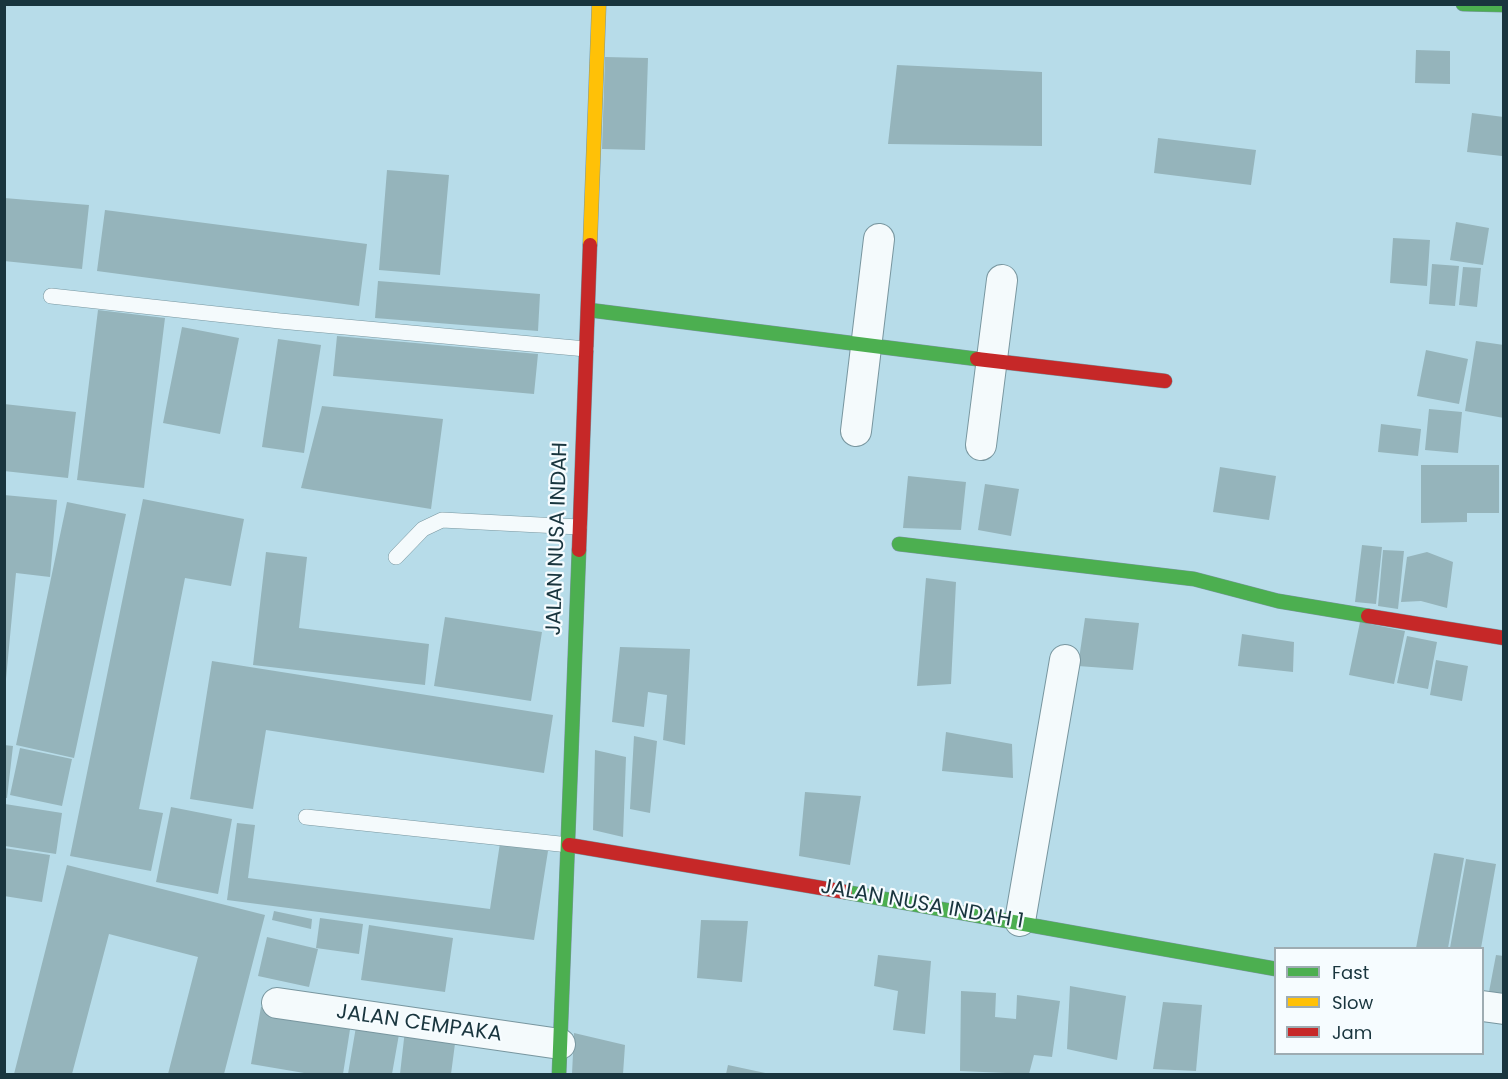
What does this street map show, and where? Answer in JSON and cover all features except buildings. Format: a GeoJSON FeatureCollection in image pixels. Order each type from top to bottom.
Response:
{"type":"FeatureCollection","features":[{"type":"Feature","properties":{"kind":"street","name":"JALAN NUSA INDAH"},"geometry":{"type":"LineString","coordinates":[[559,1074],[599,4]]}},
{"type":"Feature","properties":{"kind":"street"},"geometry":{"type":"LineString","coordinates":[[1463,4],[1503,5]]}},
{"type":"Feature","properties":{"kind":"street"},"geometry":{"type":"LineString","coordinates":[[856,431],[879,239]]}},
{"type":"Feature","properties":{"kind":"street"},"geometry":{"type":"LineString","coordinates":[[981,446],[1002,280]]}},
{"type":"Feature","properties":{"kind":"street"},"geometry":{"type":"LineString","coordinates":[[589,310],[867,343],[992,362],[1165,381]]}},
{"type":"Feature","properties":{"kind":"street"},"geometry":{"type":"LineString","coordinates":[[899,544],[1194,579],[1278,601],[1503,638]]}},
{"type":"Feature","properties":{"kind":"street"},"geometry":{"type":"LineString","coordinates":[[1020,921],[1065,660]]}},
{"type":"Feature","properties":{"kind":"street","name":"JALAN NUSA INDAH 1"},"geometry":{"type":"LineString","coordinates":[[568,844],[1020,921],[1274,969]]}},
{"type":"Feature","properties":{"kind":"street","name":"JALAN CEMPAKA"},"geometry":{"type":"LineString","coordinates":[[277,1003],[560,1044]]}},
{"type":"Feature","properties":{"kind":"street"},"geometry":{"type":"LineString","coordinates":[[1484,1006],[1503,1009]]}},
{"type":"Feature","properties":{"kind":"lane"},"geometry":{"type":"LineString","coordinates":[[51,296],[280,321],[586,349]]}},
{"type":"Feature","properties":{"kind":"lane"},"geometry":{"type":"LineString","coordinates":[[396,557],[423,530],[442,520],[579,527]]}},
{"type":"Feature","properties":{"kind":"lane"},"geometry":{"type":"LineString","coordinates":[[306,817],[568,844]]}},
{"type":"Feature","properties":{"kind":"traffic: fast"},"geometry":{"type":"LineString","coordinates":[[1463,4],[1504,5]]}},
{"type":"Feature","properties":{"kind":"traffic: fast"},"geometry":{"type":"LineString","coordinates":[[589,310],[977,359]]}},
{"type":"Feature","properties":{"kind":"traffic: fast"},"geometry":{"type":"LineString","coordinates":[[899,544],[1194,579],[1278,601],[1368,616]]}},
{"type":"Feature","properties":{"kind":"traffic: fast"},"geometry":{"type":"LineString","coordinates":[[559,1074],[579,550]]}},
{"type":"Feature","properties":{"kind":"traffic: fast"},"geometry":{"type":"LineString","coordinates":[[845,892],[1274,969]]}},
{"type":"Feature","properties":{"kind":"traffic: slow"},"geometry":{"type":"LineString","coordinates":[[590,245],[599,4]]}},
{"type":"Feature","properties":{"kind":"traffic: jam"},"geometry":{"type":"LineString","coordinates":[[579,550],[590,245]]}},
{"type":"Feature","properties":{"kind":"traffic: jam"},"geometry":{"type":"LineString","coordinates":[[977,359],[1165,381]]}},
{"type":"Feature","properties":{"kind":"traffic: jam"},"geometry":{"type":"LineString","coordinates":[[1368,616],[1504,638]]}},
{"type":"Feature","properties":{"kind":"traffic: jam"},"geometry":{"type":"LineString","coordinates":[[569,845],[845,892]]}}]}
